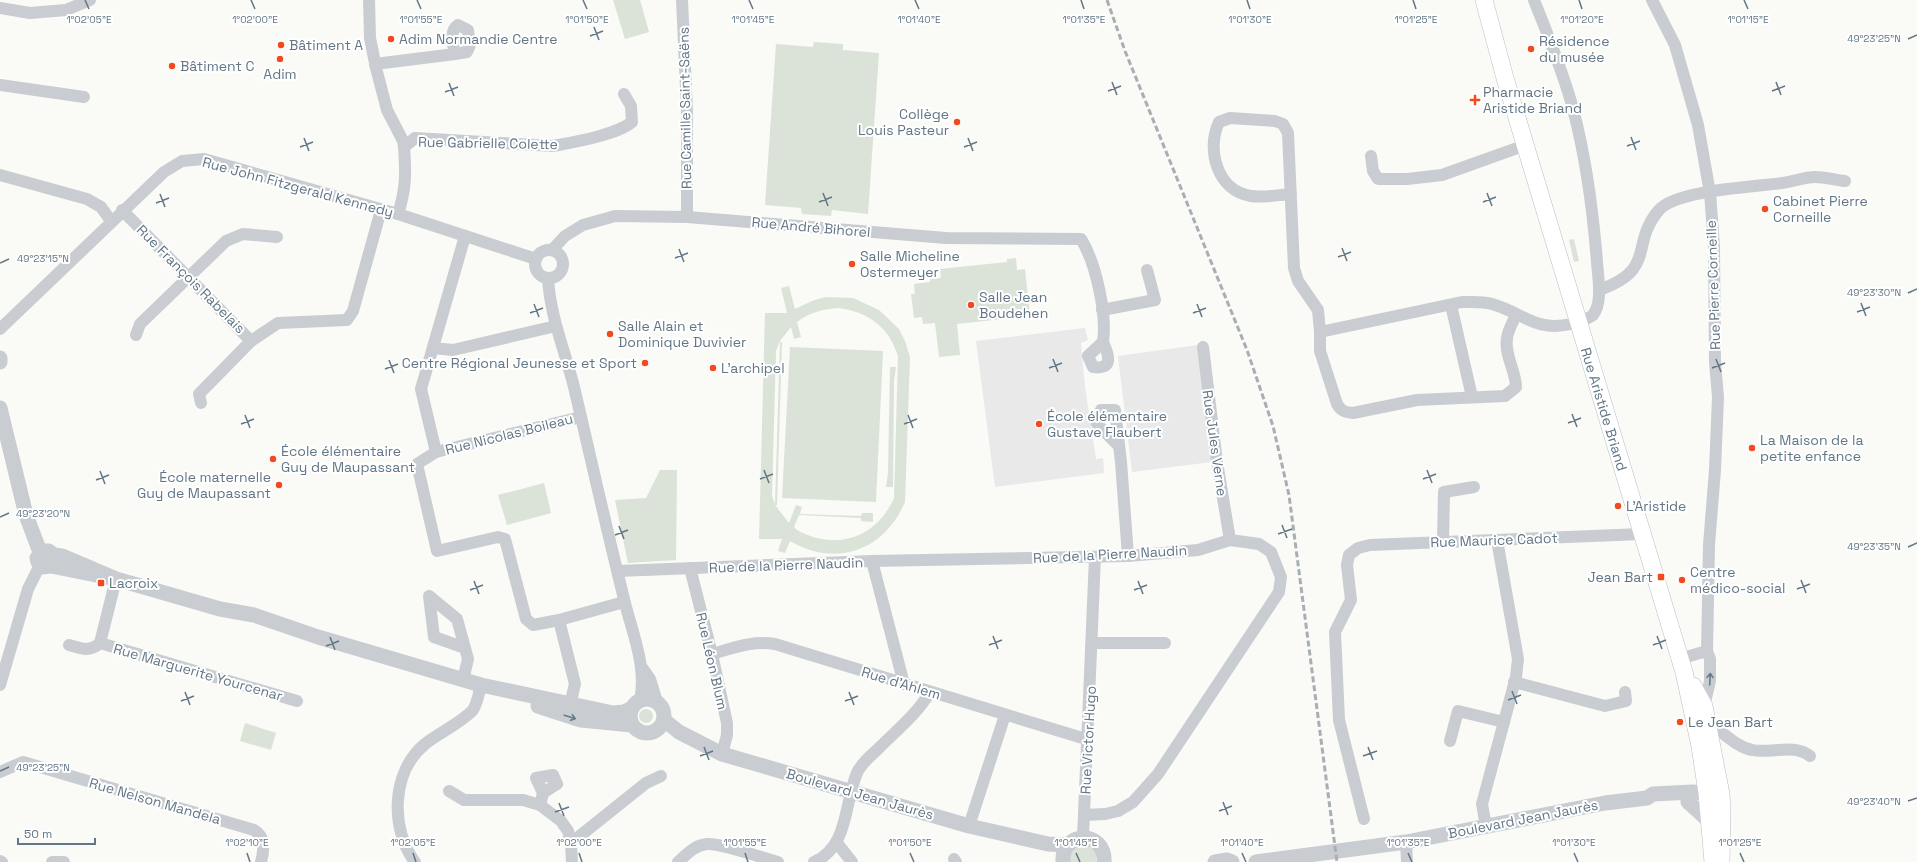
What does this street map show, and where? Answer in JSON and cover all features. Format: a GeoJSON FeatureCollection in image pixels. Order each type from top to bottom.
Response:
{"type":"FeatureCollection","features":[{"type":"Feature","properties":{"kind":"main road","name":"Rue Aristide Briand"},"geometry":{"type":"LineString","coordinates":[[1484,0],[1505,78],[1681,666],[1717,776],[1713,862]]}},
{"type":"Feature","properties":{"kind":"main road","name":"Rue Aristide Briand"},"geometry":{"type":"LineString","coordinates":[[1681,666],[1698,693],[1705,714],[1706,746],[1702,763],[1707,793],[1715,816],[1721,862]]}},
{"type":"Feature","properties":{"kind":"street"},"geometry":{"type":"LineString","coordinates":[[0,8],[30,13],[66,10],[90,0]]}},
{"type":"Feature","properties":{"kind":"street"},"geometry":{"type":"LineString","coordinates":[[369,0],[370,38],[375,64],[387,110],[403,141],[404,148]]}},
{"type":"Feature","properties":{"kind":"street","name":"Rue Camille Saint-Saëns"},"geometry":{"type":"LineString","coordinates":[[682,0],[687,111],[687,217]]}},
{"type":"Feature","properties":{"kind":"street"},"geometry":{"type":"LineString","coordinates":[[1320,332],[1451,305],[1478,301],[1491,303],[1542,326],[1559,326],[1578,322],[1590,318],[1597,311],[1599,290],[1594,223],[1573,109],[1556,55],[1534,0]]}},
{"type":"Feature","properties":{"kind":"street","name":"Rue Pierre Corneille"},"geometry":{"type":"LineString","coordinates":[[1652,0],[1675,45],[1698,125],[1710,192],[1718,397],[1715,470],[1709,545],[1707,651],[1710,659],[1710,681],[1705,714]]}},
{"type":"Feature","properties":{"kind":"street"},"geometry":{"type":"LineString","coordinates":[[375,64],[455,54]]}},
{"type":"Feature","properties":{"kind":"street"},"geometry":{"type":"LineString","coordinates":[[0,85],[84,97]]}},
{"type":"Feature","properties":{"kind":"street","name":"Rue Gabrielle Colette"},"geometry":{"type":"LineString","coordinates":[[398,214],[403,199],[406,174],[404,148],[415,138],[553,146],[574,142],[625,128],[632,122],[631,106],[624,94]]}},
{"type":"Feature","properties":{"kind":"street"},"geometry":{"type":"LineString","coordinates":[[1291,194],[1251,196],[1239,192],[1227,183],[1216,169],[1214,142],[1215,132],[1219,122],[1230,118],[1275,121],[1283,124],[1288,133],[1291,194],[1294,268],[1298,281],[1318,310],[1320,351],[1337,404],[1341,410],[1353,413],[1417,400],[1472,396],[1505,396],[1516,387],[1516,379],[1507,349],[1506,340],[1516,315]]}},
{"type":"Feature","properties":{"kind":"street"},"geometry":{"type":"LineString","coordinates":[[1371,156],[1373,170],[1378,179],[1407,179],[1442,174],[1526,145]]}},
{"type":"Feature","properties":{"kind":"street","name":"Rue John Fitzgerald Kennedy"},"geometry":{"type":"LineString","coordinates":[[0,329],[122,210],[164,172],[182,161],[204,159],[398,214],[536,259]]}},
{"type":"Feature","properties":{"kind":"street"},"geometry":{"type":"LineString","coordinates":[[0,175],[87,199],[101,207],[111,221]]}},
{"type":"Feature","properties":{"kind":"street"},"geometry":{"type":"LineString","coordinates":[[1599,290],[1617,283],[1634,269],[1639,260],[1650,224],[1662,206],[1677,198],[1710,192],[1784,183],[1813,177],[1845,181]]}},
{"type":"Feature","properties":{"kind":"street","name":"Rue François Rabelais"},"geometry":{"type":"LineString","coordinates":[[122,210],[251,341],[199,394],[201,403]]}},
{"type":"Feature","properties":{"kind":"street"},"geometry":{"type":"LineString","coordinates":[[251,341],[278,324],[347,320],[353,311],[380,210]]}},
{"type":"Feature","properties":{"kind":"street","name":"Rue André Bihorel"},"geometry":{"type":"LineString","coordinates":[[552,250],[565,236],[583,225],[599,219],[615,216],[687,217],[946,238],[1081,239],[1089,255],[1102,310]]}},
{"type":"Feature","properties":{"kind":"street"},"geometry":{"type":"LineString","coordinates":[[136,335],[140,324],[226,241],[232,237],[243,234],[277,237]]}},
{"type":"Feature","properties":{"kind":"street"},"geometry":{"type":"LineString","coordinates":[[436,452],[421,389],[465,236]]}},
{"type":"Feature","properties":{"kind":"street"},"geometry":{"type":"LineString","coordinates":[[552,250],[560,255],[562,259],[562,268],[557,276],[548,278],[544,277],[537,271],[536,259],[544,251],[552,250]]}},
{"type":"Feature","properties":{"kind":"street"},"geometry":{"type":"LineString","coordinates":[[1103,342],[1104,322],[1102,310],[1155,300],[1147,270]]}},
{"type":"Feature","properties":{"kind":"street"},"geometry":{"type":"LineString","coordinates":[[548,278],[549,295],[556,326],[581,417],[624,602],[642,666],[643,681],[636,705],[630,717],[632,725]]}},
{"type":"Feature","properties":{"kind":"street"},"geometry":{"type":"LineString","coordinates":[[1451,305],[1472,396]]}},
{"type":"Feature","properties":{"kind":"street"},"geometry":{"type":"LineString","coordinates":[[433,348],[453,350],[556,326]]}},
{"type":"Feature","properties":{"kind":"street","name":"Rue Jules Verne"},"geometry":{"type":"LineString","coordinates":[[1203,347],[1217,462],[1230,540]]}},
{"type":"Feature","properties":{"kind":"street"},"geometry":{"type":"LineString","coordinates":[[0,408],[26,515],[46,560]]}},
{"type":"Feature","properties":{"kind":"street"},"geometry":{"type":"LineString","coordinates":[[1119,446],[1097,424],[1101,410],[1115,410],[1119,446],[1128,556]]}},
{"type":"Feature","properties":{"kind":"street","name":"Rue Nicolas Boileau"},"geometry":{"type":"LineString","coordinates":[[559,620],[533,625],[526,619],[505,539],[498,537],[437,550],[417,464],[436,452],[581,417]]}},
{"type":"Feature","properties":{"kind":"street"},"geometry":{"type":"LineString","coordinates":[[1443,542],[1444,492],[1474,488]]}},
{"type":"Feature","properties":{"kind":"street","name":"Rue Maurice Cadot"},"geometry":{"type":"LineString","coordinates":[[1364,819],[1339,720],[1335,632],[1351,600],[1347,565],[1349,555],[1358,548],[1370,545],[1642,534]]}},
{"type":"Feature","properties":{"kind":"street","name":"Rue de la Pierre Naudin"},"geometry":{"type":"LineString","coordinates":[[618,571],[872,561],[1128,556],[1198,550],[1230,540],[1259,544],[1272,552],[1281,577],[1279,592],[1158,774],[1133,802],[1118,811],[1105,814],[1084,814]]}},
{"type":"Feature","properties":{"kind":"street"},"geometry":{"type":"LineString","coordinates":[[1486,826],[1482,804],[1514,682],[1518,659],[1497,540]]}},
{"type":"Feature","properties":{"kind":"street","name":"Rue Victor Hugo"},"geometry":{"type":"LineString","coordinates":[[1083,837],[1095,557]]}},
{"type":"Feature","properties":{"kind":"street"},"geometry":{"type":"LineString","coordinates":[[46,560],[220,609],[249,622],[277,630],[318,637],[481,685],[501,694],[581,720],[632,725],[641,732],[653,732],[660,727],[664,720],[663,710],[657,702],[650,679],[642,666]]}},
{"type":"Feature","properties":{"kind":"street"},"geometry":{"type":"LineString","coordinates":[[0,685],[28,589],[46,560]]}},
{"type":"Feature","properties":{"kind":"street"},"geometry":{"type":"LineString","coordinates":[[872,561],[904,684]]}},
{"type":"Feature","properties":{"kind":"street","name":"Rue Léon Blum"},"geometry":{"type":"LineString","coordinates":[[690,568],[712,654],[727,723],[727,735],[720,754]]}},
{"type":"Feature","properties":{"kind":"street","name":"Rue Marguerite Yourcenar"},"geometry":{"type":"LineString","coordinates":[[69,645],[86,650],[94,648],[100,643],[116,579]]}},
{"type":"Feature","properties":{"kind":"street"},"geometry":{"type":"LineString","coordinates":[[570,705],[576,684],[559,620],[624,602]]}},
{"type":"Feature","properties":{"kind":"street","name":"Rue d'Ahlem"},"geometry":{"type":"LineString","coordinates":[[712,654],[751,643],[764,642],[1088,740]]}},
{"type":"Feature","properties":{"kind":"street","name":"Rue Marguerite Yourcenar"},"geometry":{"type":"LineString","coordinates":[[100,643],[297,701]]}},
{"type":"Feature","properties":{"kind":"street"},"geometry":{"type":"LineString","coordinates":[[1092,643],[1165,643]]}},
{"type":"Feature","properties":{"kind":"street"},"geometry":{"type":"LineString","coordinates":[[463,680],[468,659],[465,648]]}},
{"type":"Feature","properties":{"kind":"street"},"geometry":{"type":"LineString","coordinates":[[1681,666],[1707,651]]}},
{"type":"Feature","properties":{"kind":"street"},"geometry":{"type":"LineString","coordinates":[[1514,682],[1605,706],[1626,701],[1624,692]]}},
{"type":"Feature","properties":{"kind":"street"},"geometry":{"type":"LineString","coordinates":[[481,685],[493,686],[570,705],[613,713],[624,712],[636,705],[652,700],[657,702]]}},
{"type":"Feature","properties":{"kind":"street"},"geometry":{"type":"LineString","coordinates":[[409,860],[402,836],[397,810],[403,778],[412,758],[424,745],[474,710],[481,685]]}},
{"type":"Feature","properties":{"kind":"street"},"geometry":{"type":"LineString","coordinates":[[814,862],[830,853],[837,844],[857,773],[861,766],[920,708],[930,692]]}},
{"type":"Feature","properties":{"kind":"street"},"geometry":{"type":"LineString","coordinates":[[1450,741],[1458,711],[1504,722]]}},
{"type":"Feature","properties":{"kind":"street"},"geometry":{"type":"LineString","coordinates":[[1705,714],[1715,726],[1733,740],[1753,750],[1800,750],[1810,756]]}},
{"type":"Feature","properties":{"kind":"street"},"geometry":{"type":"LineString","coordinates":[[969,826],[1005,715]]}},
{"type":"Feature","properties":{"kind":"street","name":"Boulevard Jean Jaurès"},"geometry":{"type":"LineString","coordinates":[[664,720],[679,732],[720,754]]}},
{"type":"Feature","properties":{"kind":"street","name":"Boulevard Jean Jaurès"},"geometry":{"type":"LineString","coordinates":[[653,732],[695,749],[720,754],[1002,835],[1048,844],[1068,845]]}},
{"type":"Feature","properties":{"kind":"street"},"geometry":{"type":"LineString","coordinates":[[1706,746],[1733,740]]}},
{"type":"Feature","properties":{"kind":"street","name":"Rue Nelson Mandela"},"geometry":{"type":"LineString","coordinates":[[0,772],[23,762],[254,830],[259,833],[263,844],[261,862]]}},
{"type":"Feature","properties":{"kind":"street"},"geometry":{"type":"LineString","coordinates":[[1684,798],[1695,782],[1702,763]]}},
{"type":"Feature","properties":{"kind":"street"},"geometry":{"type":"LineString","coordinates":[[572,843],[646,783],[661,776]]}},
{"type":"Feature","properties":{"kind":"street"},"geometry":{"type":"LineString","coordinates":[[1684,798],[1707,793],[1717,776]]}},
{"type":"Feature","properties":{"kind":"street"},"geometry":{"type":"LineString","coordinates":[[450,791],[464,800],[523,800],[540,805],[561,821],[568,832],[572,843],[572,862]]}},
{"type":"Feature","properties":{"kind":"street"},"geometry":{"type":"LineString","coordinates":[[540,805],[544,793]]}},
{"type":"Feature","properties":{"kind":"street","name":"Boulevard Jean Jaurès"},"geometry":{"type":"LineString","coordinates":[[1256,862],[1406,842],[1605,803],[1647,798],[1653,803],[1684,798]]}},
{"type":"Feature","properties":{"kind":"street"},"geometry":{"type":"LineString","coordinates":[[1684,798],[1715,816]]}},
{"type":"Feature","properties":{"kind":"street","name":"Boulevard Jean Jaurès"},"geometry":{"type":"LineString","coordinates":[[1002,835],[1045,852],[1063,862]]}},
{"type":"Feature","properties":{"kind":"street"},"geometry":{"type":"LineString","coordinates":[[1063,862],[1063,856],[1068,845],[1075,839],[1083,837],[1092,839],[1099,844],[1104,852],[1106,862]]}},
{"type":"Feature","properties":{"kind":"street"},"geometry":{"type":"LineString","coordinates":[[1406,842],[1406,862]]}},
{"type":"Feature","properties":{"kind":"street"},"geometry":{"type":"LineString","coordinates":[[678,862],[692,850],[707,844],[722,846],[778,862]]}},
{"type":"Feature","properties":{"kind":"street"},"geometry":{"type":"LineString","coordinates":[[837,844],[852,862]]}},
{"type":"Feature","properties":{"kind":"street"},"geometry":{"type":"LineString","coordinates":[[1215,862],[1227,860],[1232,862]]}},
{"type":"Feature","properties":{"kind":"street"},"geometry":{"type":"LineString","coordinates":[[52,862],[64,862]]}},
{"type":"Feature","properties":{"kind":"shaded area"},"geometry":{"type":"Polygon","coordinates":[[[613,0],[640,0],[649,32],[625,39],[613,0]]]}},
{"type":"Feature","properties":{"kind":"shaded area"},"geometry":{"type":"Polygon","coordinates":[[[814,42],[843,44],[843,50],[879,53],[868,214],[832,210],[831,216],[802,214],[801,208],[765,205],[776,44],[813,47],[814,42]]]}},
{"type":"Feature","properties":{"kind":"shaded area"},"geometry":{"type":"Polygon","coordinates":[[[1574,239],[1579,261],[1574,262],[1569,240],[1574,239]]]}},
{"type":"Feature","properties":{"kind":"shaded area","name":"Salle Jean Boudehen"},"geometry":{"type":"Polygon","coordinates":[[[1016,258],[1017,270],[1025,269],[1030,316],[957,324],[960,355],[939,357],[935,323],[923,324],[922,317],[914,318],[911,294],[915,294],[914,284],[930,282],[930,279],[941,278],[940,269],[1007,262],[1007,259],[1016,258]]]}},
{"type":"Feature","properties":{"kind":"shaded area"},"geometry":{"type":"Polygon","coordinates":[[[789,286],[795,309],[825,297],[853,298],[879,310],[899,329],[910,357],[905,502],[896,519],[885,533],[872,543],[857,550],[841,553],[824,553],[807,549],[790,541],[785,553],[778,551],[782,539],[759,539],[765,313],[787,313],[781,288],[789,286]],[[839,308],[828,309],[807,316],[797,322],[801,337],[794,339],[791,327],[780,341],[776,351],[772,496],[775,504],[780,342],[782,342],[777,505],[775,505],[789,523],[796,505],[802,507],[800,514],[861,516],[862,513],[873,513],[873,522],[861,521],[861,518],[799,515],[794,527],[797,530],[826,540],[840,540],[865,532],[877,523],[886,512],[894,498],[898,356],[889,337],[883,329],[868,317],[839,308]]]}},
{"type":"Feature","properties":{"kind":"shaded area","name":"École élémentaire Gustave Flaubert"},"geometry":{"type":"Polygon","coordinates":[[[1085,328],[1088,340],[1081,343],[1085,387],[1096,459],[1103,458],[1104,473],[995,487],[976,341],[1085,328]]]}},
{"type":"Feature","properties":{"kind":"shaded area"},"geometry":{"type":"Polygon","coordinates":[[[1198,345],[1212,462],[1132,472],[1118,356],[1198,345]]]}},
{"type":"Feature","properties":{"kind":"shaded area"},"geometry":{"type":"Polygon","coordinates":[[[790,347],[883,351],[876,502],[782,498],[790,347]]]}},
{"type":"Feature","properties":{"kind":"shaded area"},"geometry":{"type":"Polygon","coordinates":[[[890,367],[896,367],[894,381],[893,487],[886,487],[888,473],[890,367]]]}},
{"type":"Feature","properties":{"kind":"shaded area"},"geometry":{"type":"Polygon","coordinates":[[[660,470],[677,470],[676,560],[628,563],[615,500],[646,498],[660,470]]]}},
{"type":"Feature","properties":{"kind":"shaded area"},"geometry":{"type":"Polygon","coordinates":[[[544,483],[551,513],[507,525],[498,495],[544,483]]]}},
{"type":"Feature","properties":{"kind":"shaded area"},"geometry":{"type":"Polygon","coordinates":[[[643,709],[649,709],[653,713],[653,719],[649,723],[643,723],[639,719],[639,713],[643,709]]]}},
{"type":"Feature","properties":{"kind":"shaded area"},"geometry":{"type":"Polygon","coordinates":[[[245,723],[276,733],[271,750],[240,741],[245,723]]]}},
{"type":"Feature","properties":{"kind":"shaded area"},"geometry":{"type":"Polygon","coordinates":[[[1087,844],[1096,851],[1096,862],[1070,862],[1070,856],[1075,846],[1087,844]]]}},
{"type":"Feature","properties":{"kind":"railway"},"geometry":{"type":"LineString","coordinates":[[1107,0],[1125,51],[1247,350],[1273,426],[1289,495],[1337,862]]}},
{"type":"Feature","properties":{"kind":"place","name":"Adim Normandie Centre"},"geometry":{"type":"Point","coordinates":[391,39]}},
{"type":"Feature","properties":{"kind":"place","name":"Bâtiment A"},"geometry":{"type":"Point","coordinates":[281,45]}},
{"type":"Feature","properties":{"kind":"place","name":"Résidence du musée"},"geometry":{"type":"Point","coordinates":[1531,49]}},
{"type":"Feature","properties":{"kind":"place","name":"Adim"},"geometry":{"type":"Point","coordinates":[280,59]}},
{"type":"Feature","properties":{"kind":"place","name":"Bâtiment C"},"geometry":{"type":"Point","coordinates":[172,66]}},
{"type":"Feature","properties":{"kind":"place","name":"Pharmacie Aristide Briand"},"geometry":{"type":"Point","coordinates":[1475,100]}},
{"type":"Feature","properties":{"kind":"place","name":"Collège Louis Pasteur"},"geometry":{"type":"Point","coordinates":[957,122]}},
{"type":"Feature","properties":{"kind":"place","name":"Cabinet Pierre Corneille"},"geometry":{"type":"Point","coordinates":[1765,209]}},
{"type":"Feature","properties":{"kind":"place","name":"Salle Micheline Ostermeyer"},"geometry":{"type":"Point","coordinates":[852,264]}},
{"type":"Feature","properties":{"kind":"place","name":"Salle Jean Boudehen"},"geometry":{"type":"Point","coordinates":[971,305]}},
{"type":"Feature","properties":{"kind":"place","name":"Salle Alain et Dominique Duvivier"},"geometry":{"type":"Point","coordinates":[610,334]}},
{"type":"Feature","properties":{"kind":"place","name":"Centre Régional Jeunesse et Sport"},"geometry":{"type":"Point","coordinates":[645,363]}},
{"type":"Feature","properties":{"kind":"place","name":"L'archipel"},"geometry":{"type":"Point","coordinates":[713,368]}},
{"type":"Feature","properties":{"kind":"place","name":"École élémentaire Gustave Flaubert"},"geometry":{"type":"Point","coordinates":[1039,424]}},
{"type":"Feature","properties":{"kind":"place","name":"La Maison de la petite enfance"},"geometry":{"type":"Point","coordinates":[1752,448]}},
{"type":"Feature","properties":{"kind":"place","name":"École élémentaire Guy de Maupassant"},"geometry":{"type":"Point","coordinates":[273,459]}},
{"type":"Feature","properties":{"kind":"place","name":"École maternelle Guy de Maupassant"},"geometry":{"type":"Point","coordinates":[279,485]}},
{"type":"Feature","properties":{"kind":"place","name":"L'Aristide"},"geometry":{"type":"Point","coordinates":[1618,506]}},
{"type":"Feature","properties":{"kind":"place","name":"Jean Bart"},"geometry":{"type":"Point","coordinates":[1661,577]}},
{"type":"Feature","properties":{"kind":"place","name":"Centre médico-social"},"geometry":{"type":"Point","coordinates":[1682,580]}},
{"type":"Feature","properties":{"kind":"place","name":"Lacroix"},"geometry":{"type":"Point","coordinates":[101,583]}},
{"type":"Feature","properties":{"kind":"place","name":"Le Jean Bart"},"geometry":{"type":"Point","coordinates":[1680,722]}}]}
